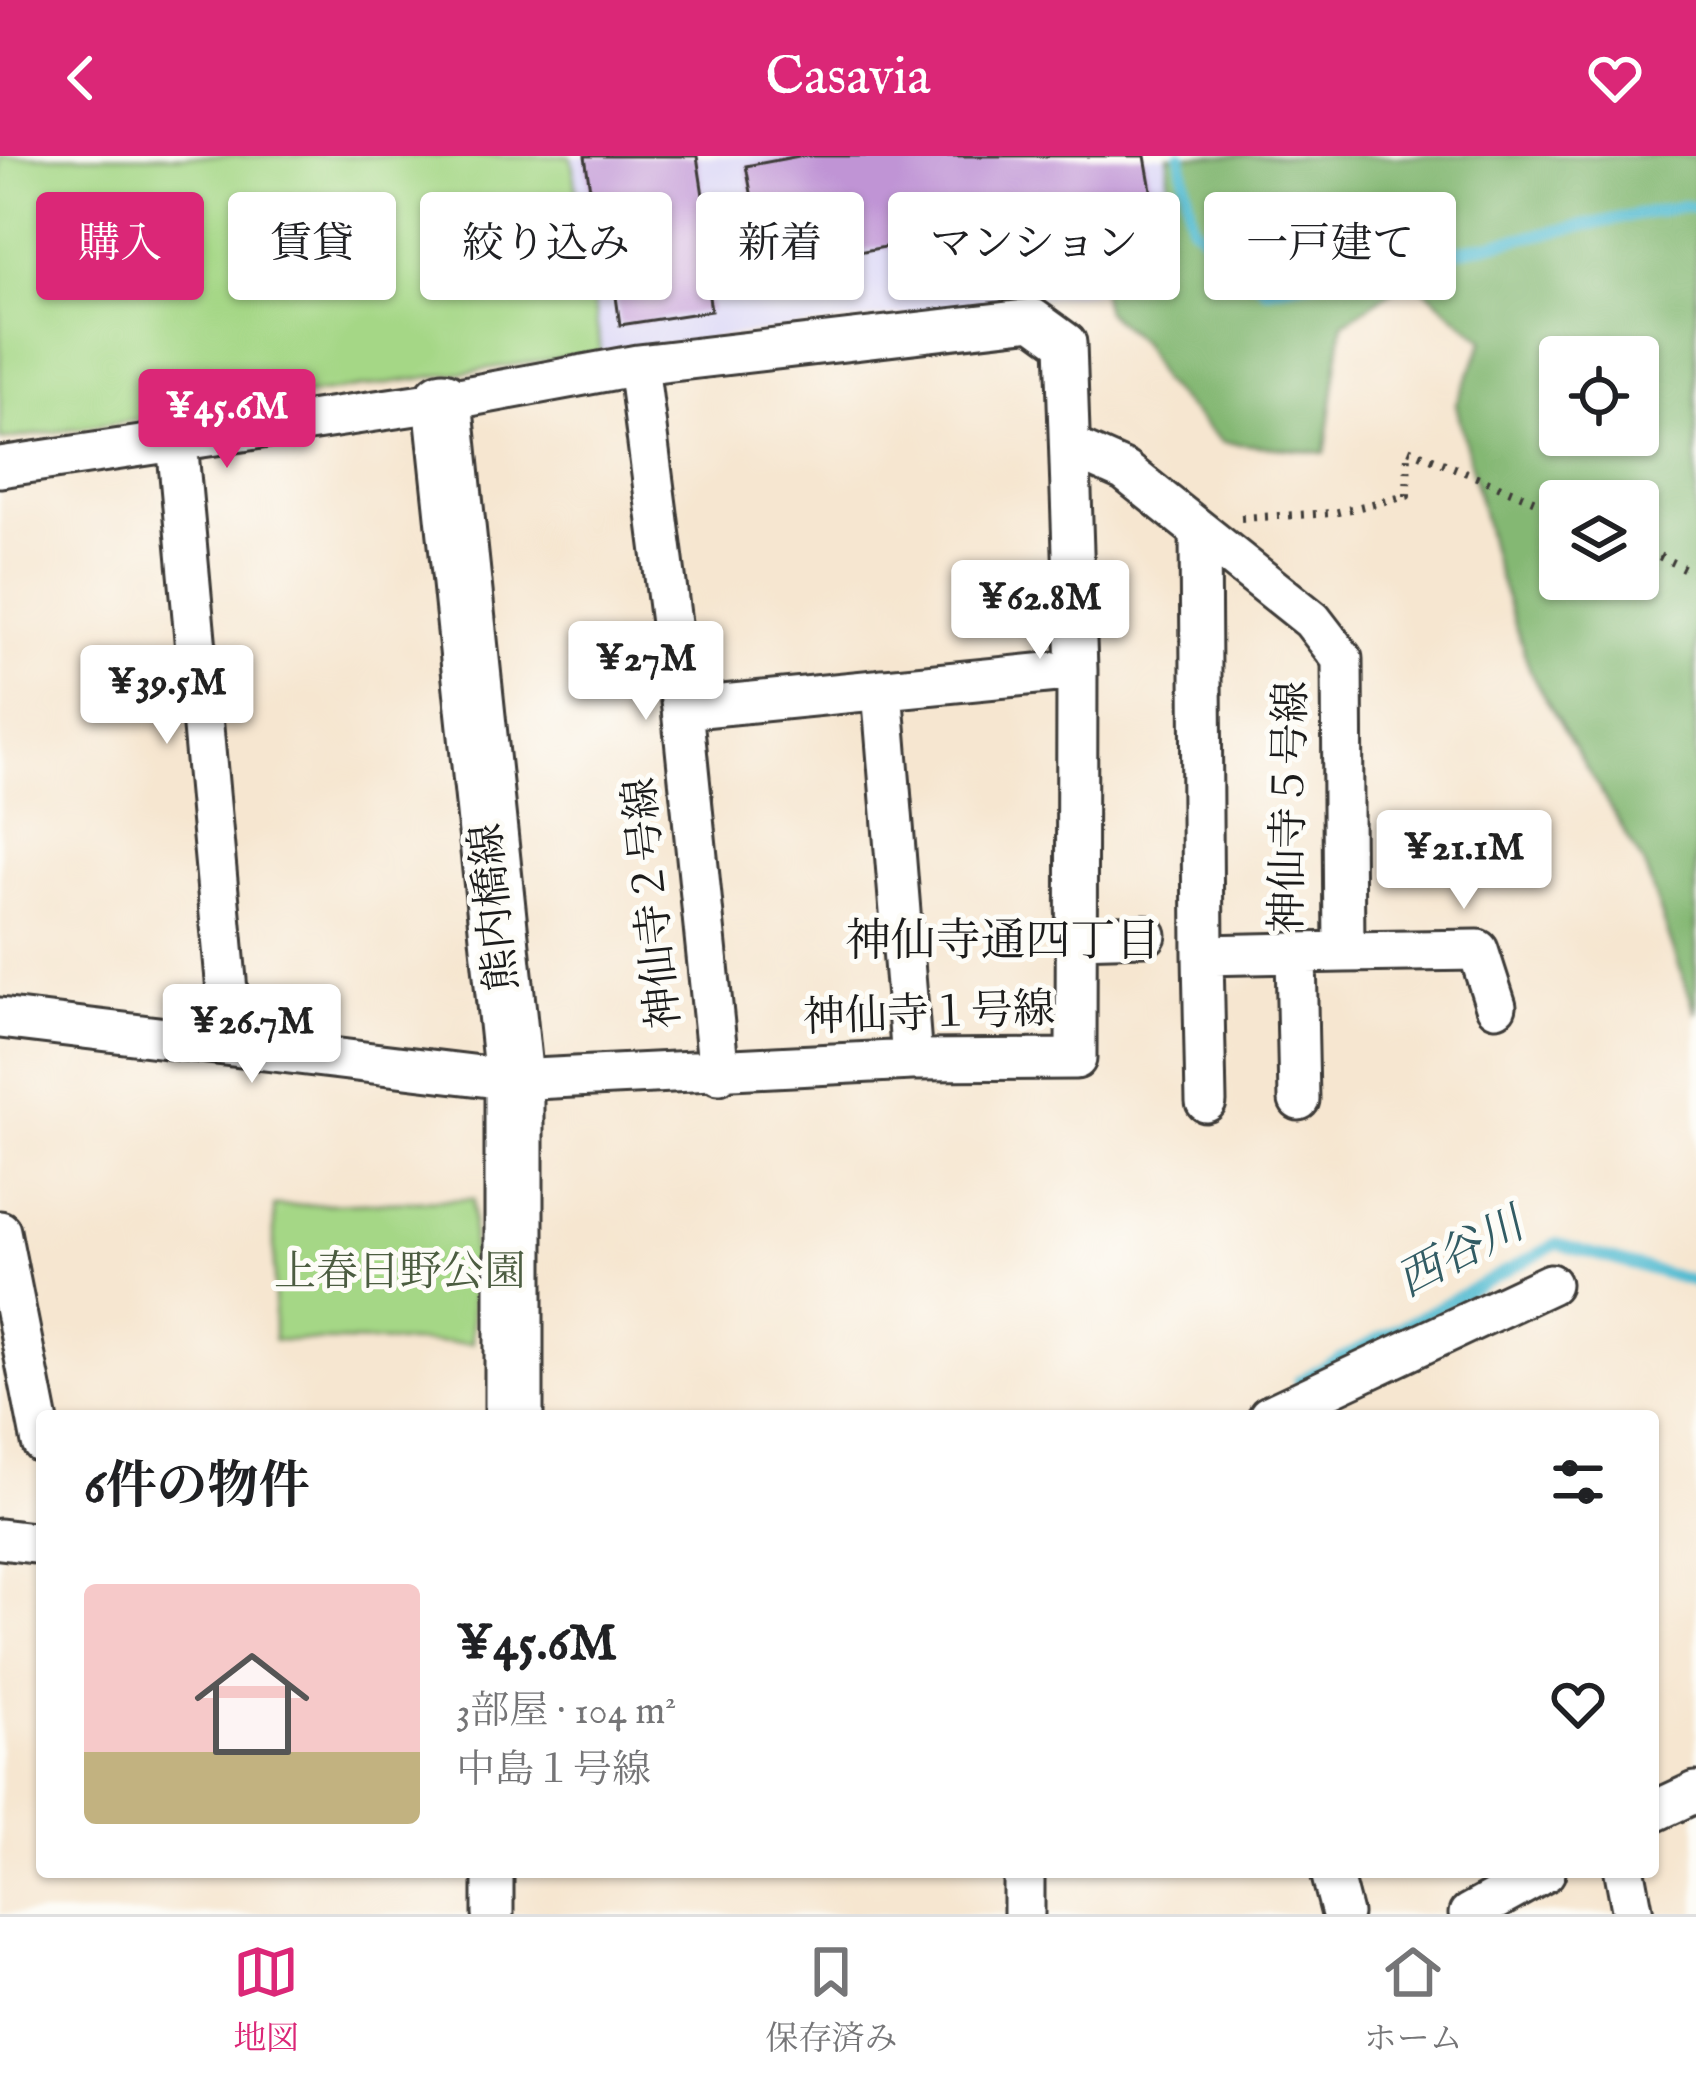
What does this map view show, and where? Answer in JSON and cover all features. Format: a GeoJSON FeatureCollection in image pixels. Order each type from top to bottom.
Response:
{"type":"FeatureCollection","features":[{"type":"Feature","properties":{"kind":"street","name":"神仙寺１号線"},"geometry":{"type":"LineString","coordinates":[[0,467],[443,400],[638,365],[1033,319],[1066,343],[1077,670],[1076,1059],[912,1060],[719,1074],[514,1080],[0,1018]]}},
{"type":"Feature","properties":{"kind":"street","name":"神仙寺２号線"},"geometry":{"type":"LineString","coordinates":[[638,365],[682,709],[719,1074]]}},
{"type":"Feature","properties":{"kind":"street","name":"熊内橋線"},"geometry":{"type":"LineString","coordinates":[[443,400],[514,1080],[514,1410]]}},
{"type":"Feature","properties":{"kind":"street"},"geometry":{"type":"LineString","coordinates":[[177,441],[232,1046]]}},
{"type":"Feature","properties":{"kind":"street","name":"神仙寺５号線"},"geometry":{"type":"LineString","coordinates":[[1071,447],[1125,471],[1312,620],[1342,659],[1344,952],[1203,956],[1200,531]]}},
{"type":"Feature","properties":{"kind":"street"},"geometry":{"type":"LineString","coordinates":[[682,709],[1077,670]]}},
{"type":"Feature","properties":{"kind":"street"},"geometry":{"type":"LineString","coordinates":[[882,689],[912,1060]]}},
{"type":"Feature","properties":{"kind":"street"},"geometry":{"type":"LineString","coordinates":[[1076,938],[1146,935]]}},
{"type":"Feature","properties":{"kind":"street"},"geometry":{"type":"LineString","coordinates":[[1344,952],[1478,950],[1496,1006]]}},
{"type":"Feature","properties":{"kind":"street"},"geometry":{"type":"LineString","coordinates":[[1296,953],[1299,1100]]}},
{"type":"Feature","properties":{"kind":"street"},"geometry":{"type":"LineString","coordinates":[[1203,956],[1206,1102]]}},
{"type":"Feature","properties":{"kind":"street"},"geometry":{"type":"LineString","coordinates":[[0,1231],[36,1413]]}},
{"type":"Feature","properties":{"kind":"street"},"geometry":{"type":"LineString","coordinates":[[1282,1410],[1550,1284]]}},
{"type":"Feature","properties":{"kind":"street"},"geometry":{"type":"LineString","coordinates":[[0,1539],[36,1543]]}},
{"type":"Feature","properties":{"kind":"street"},"geometry":{"type":"LineString","coordinates":[[1659,1809],[1696,1792]]}},
{"type":"Feature","properties":{"kind":"street"},"geometry":{"type":"LineString","coordinates":[[493,1878],[493,1914]]}},
{"type":"Feature","properties":{"kind":"street"},"geometry":{"type":"LineString","coordinates":[[1024,1878],[1024,1914]]}},
{"type":"Feature","properties":{"kind":"street"},"geometry":{"type":"LineString","coordinates":[[1333,1878],[1342,1914]]}},
{"type":"Feature","properties":{"kind":"street"},"geometry":{"type":"LineString","coordinates":[[1469,1914],[1530,1878]]}},
{"type":"Feature","properties":{"kind":"street"},"geometry":{"type":"LineString","coordinates":[[1626,1878],[1633,1914]]}},
{"type":"Feature","properties":{"kind":"path"},"geometry":{"type":"LineString","coordinates":[[1200,531],[1250,515],[1334,513],[1407,496],[1408,449],[1539,502]]}},
{"type":"Feature","properties":{"kind":"path"},"geometry":{"type":"LineString","coordinates":[[1659,556],[1696,574]]}},
{"type":"Feature","properties":{"kind":"shaded area"},"geometry":{"type":"Polygon","coordinates":[[[571,156],[1253,156],[1267,192],[1204,192],[1204,278],[1180,281],[1180,192],[888,192],[888,300],[1026,300],[601,352],[593,300],[672,300],[672,192],[577,192],[571,156]]]}},
{"type":"Feature","properties":{"kind":"green space"},"geometry":{"type":"Polygon","coordinates":[[[0,156],[571,156],[577,192],[420,192],[420,300],[593,300],[601,352],[0,440],[0,156]]]}},
{"type":"Feature","properties":{"kind":"green space"},"geometry":{"type":"Polygon","coordinates":[[[1168,156],[1696,156],[1696,1014],[1644,865],[1532,676],[1495,565],[1456,404],[1484,340],[1437,300],[1456,300],[1456,192],[1204,192],[1204,300],[1378,300],[1343,323],[1325,453],[1222,442],[1161,381],[1142,343],[1105,311],[1103,300],[1180,300],[1180,192],[1168,192],[1168,156]]]}},
{"type":"Feature","properties":{"kind":"green space","name":"上春日野公園"},"geometry":{"type":"Polygon","coordinates":[[[473,1199],[472,1343],[274,1340],[274,1206],[473,1199]]]}},
{"type":"Feature","properties":{"kind":"building"},"geometry":{"type":"Polygon","coordinates":[[[585,156],[697,156],[702,192],[696,192],[696,300],[709,300],[711,311],[620,325],[616,300],[672,300],[672,192],[590,192],[585,156]]]}},
{"type":"Feature","properties":{"kind":"building"},"geometry":{"type":"Polygon","coordinates":[[[799,156],[1145,156],[1151,192],[888,192],[888,246],[864,251],[864,192],[751,192],[746,166],[799,156]]]}},
{"type":"Feature","properties":{"kind":"waterway"},"geometry":{"type":"LineString","coordinates":[[1181,156],[1192,225],[1266,289],[1683,206],[1696,208]]}},
{"type":"Feature","properties":{"kind":"waterway","name":"西谷川"},"geometry":{"type":"LineString","coordinates":[[1299,1381],[1557,1244],[1696,1282]]}},
{"type":"Feature","properties":{"kind":"district","name":"神仙寺通四丁目"},"geometry":{"type":"Point","coordinates":[1003,942]}}]}
